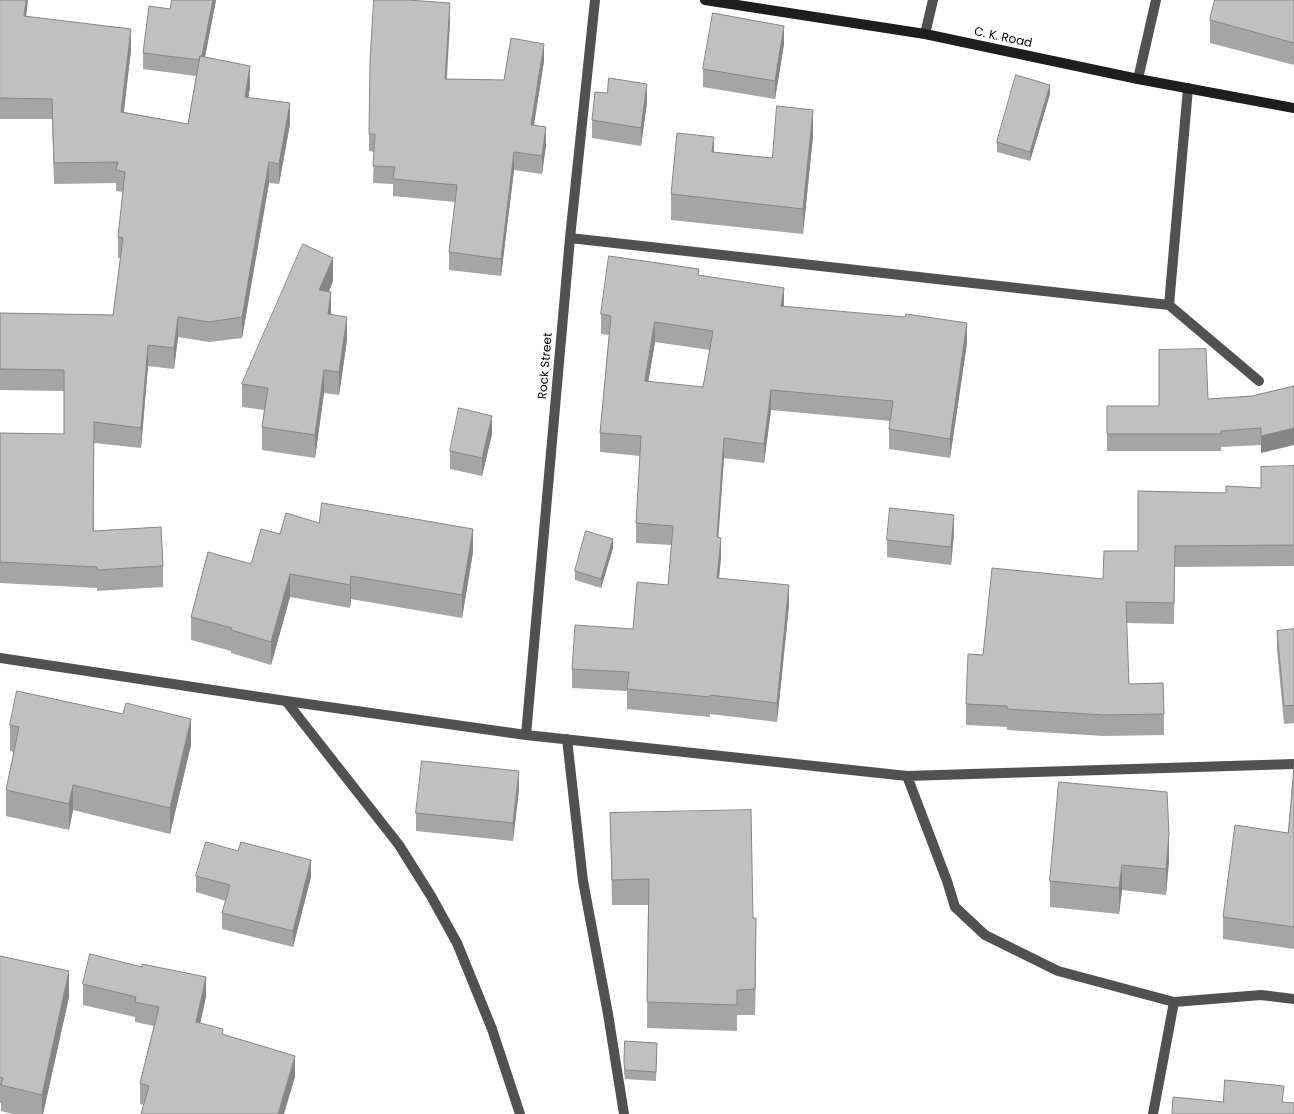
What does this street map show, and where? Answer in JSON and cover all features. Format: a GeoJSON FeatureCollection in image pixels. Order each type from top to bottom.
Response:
{"type":"FeatureCollection","features":[{"type":"Feature","properties":{"kind":"street","name":"Rock Street"},"geometry":{"type":"LineString","coordinates":[[526,735],[570,238],[595,0]]}},
{"type":"Feature","properties":{"kind":"street","name":"C. K. Road"},"geometry":{"type":"LineString","coordinates":[[705,0],[925,34],[1138,79],[1294,108]]}},
{"type":"Feature","properties":{"kind":"street"},"geometry":{"type":"LineString","coordinates":[[925,34],[933,0]]}},
{"type":"Feature","properties":{"kind":"street"},"geometry":{"type":"LineString","coordinates":[[1138,79],[1156,0]]}},
{"type":"Feature","properties":{"kind":"street"},"geometry":{"type":"LineString","coordinates":[[1169,305],[1188,88]]}},
{"type":"Feature","properties":{"kind":"street"},"geometry":{"type":"LineString","coordinates":[[570,238],[1169,305],[1258,380]]}},
{"type":"Feature","properties":{"kind":"street"},"geometry":{"type":"LineString","coordinates":[[0,658],[526,735],[907,776],[1294,764]]}},
{"type":"Feature","properties":{"kind":"street"},"geometry":{"type":"LineString","coordinates":[[286,701],[399,845],[431,896],[458,944],[492,1030],[520,1114]]}},
{"type":"Feature","properties":{"kind":"street"},"geometry":{"type":"LineString","coordinates":[[567,739],[583,881],[608,1014],[624,1114]]}},
{"type":"Feature","properties":{"kind":"street"},"geometry":{"type":"LineString","coordinates":[[907,776],[955,907],[985,935],[1058,971],[1174,1002],[1261,995],[1294,999]]}},
{"type":"Feature","properties":{"kind":"street"},"geometry":{"type":"LineString","coordinates":[[1152,1114],[1174,1002]]}},
{"type":"Feature","properties":{"kind":"building"},"geometry":{"type":"Polygon","coordinates":[[[0,0],[26,0],[24,16],[131,29],[121,112],[188,124],[200,56],[250,66],[245,97],[290,103],[279,164],[269,162],[242,317],[209,322],[178,317],[174,348],[148,345],[141,428],[94,422],[93,531],[161,527],[163,566],[97,570],[97,567],[0,562],[0,433],[64,434],[64,370],[0,369],[0,313],[113,315],[123,238],[118,237],[125,172],[116,170],[118,162],[54,163],[52,99],[0,98],[0,0]]]}},
{"type":"Feature","properties":{"kind":"building"},"geometry":{"type":"Polygon","coordinates":[[[172,0],[213,0],[202,56],[200,56],[199,60],[143,53],[149,6],[170,9],[172,0]]]}},
{"type":"Feature","properties":{"kind":"building"},"geometry":{"type":"Polygon","coordinates":[[[374,0],[450,3],[445,79],[504,80],[511,38],[544,44],[531,125],[546,127],[542,156],[514,152],[501,259],[449,252],[457,185],[393,179],[395,167],[373,166],[375,134],[369,134],[370,62],[374,0]]]}},
{"type":"Feature","properties":{"kind":"building"},"geometry":{"type":"Polygon","coordinates":[[[1215,0],[1294,0],[1294,43],[1210,20],[1215,0]]]}},
{"type":"Feature","properties":{"kind":"building"},"geometry":{"type":"Polygon","coordinates":[[[713,13],[784,26],[775,81],[703,69],[713,13]]]}},
{"type":"Feature","properties":{"kind":"building"},"geometry":{"type":"Polygon","coordinates":[[[1016,75],[1050,85],[1030,152],[997,142],[1016,75]]]}},
{"type":"Feature","properties":{"kind":"building"},"geometry":{"type":"Polygon","coordinates":[[[609,78],[647,84],[641,128],[592,120],[595,92],[607,93],[609,78]]]}},
{"type":"Feature","properties":{"kind":"building"},"geometry":{"type":"Polygon","coordinates":[[[777,106],[813,110],[803,209],[671,194],[677,133],[714,137],[712,152],[772,158],[777,106]]]}},
{"type":"Feature","properties":{"kind":"building"},"geometry":{"type":"Polygon","coordinates":[[[303,244],[333,258],[319,290],[331,292],[328,314],[347,317],[339,372],[324,370],[315,435],[262,427],[268,388],[242,384],[303,244]]]}},
{"type":"Feature","properties":{"kind":"building"},"geometry":{"type":"Polygon","coordinates":[[[609,256],[699,269],[698,275],[784,288],[781,306],[905,317],[906,314],[967,323],[950,439],[889,429],[893,401],[771,390],[764,444],[724,438],[717,537],[721,538],[717,578],[789,585],[777,703],[710,695],[710,697],[627,689],[629,672],[572,669],[575,625],[633,629],[637,582],[668,585],[673,526],[636,523],[641,436],[600,433],[611,316],[601,314],[609,256]],[[655,322],[645,381],[703,387],[713,331],[655,322]]]}},
{"type":"Feature","properties":{"kind":"building"},"geometry":{"type":"Polygon","coordinates":[[[1206,349],[1208,399],[1252,396],[1294,386],[1294,428],[1261,436],[1261,428],[1221,431],[1221,434],[1107,434],[1107,406],[1159,406],[1159,350],[1206,349]]]}},
{"type":"Feature","properties":{"kind":"building"},"geometry":{"type":"Polygon","coordinates":[[[459,408],[492,416],[482,458],[450,451],[459,408]]]}},
{"type":"Feature","properties":{"kind":"building"},"geometry":{"type":"Polygon","coordinates":[[[1294,466],[1294,545],[1175,546],[1174,603],[1126,602],[1129,684],[1163,683],[1164,714],[1104,715],[1007,709],[1007,706],[966,704],[968,654],[983,655],[992,568],[1103,579],[1104,551],[1138,551],[1138,491],[1226,493],[1226,486],[1261,488],[1261,467],[1294,466]]]}},
{"type":"Feature","properties":{"kind":"building"},"geometry":{"type":"Polygon","coordinates":[[[322,503],[473,529],[462,595],[351,576],[350,585],[290,574],[271,642],[231,630],[232,628],[191,617],[208,552],[251,564],[261,529],[280,534],[286,513],[319,523],[322,503]]]}},
{"type":"Feature","properties":{"kind":"building"},"geometry":{"type":"Polygon","coordinates":[[[890,508],[954,515],[951,547],[887,540],[890,508]]]}},
{"type":"Feature","properties":{"kind":"building"},"geometry":{"type":"Polygon","coordinates":[[[586,531],[613,539],[601,579],[575,571],[586,531]]]}},
{"type":"Feature","properties":{"kind":"building"},"geometry":{"type":"Polygon","coordinates":[[[1294,629],[1294,705],[1284,706],[1277,631],[1294,629]]]}},
{"type":"Feature","properties":{"kind":"building"},"geometry":{"type":"Polygon","coordinates":[[[17,691],[123,714],[126,703],[191,719],[170,808],[73,785],[69,804],[6,790],[19,727],[10,725],[17,691]]]}},
{"type":"Feature","properties":{"kind":"building"},"geometry":{"type":"Polygon","coordinates":[[[422,761],[519,771],[513,823],[416,813],[422,761]]]}},
{"type":"Feature","properties":{"kind":"building"},"geometry":{"type":"Polygon","coordinates":[[[1294,766],[1294,927],[1223,917],[1235,825],[1288,833],[1294,766]]]}},
{"type":"Feature","properties":{"kind":"building"},"geometry":{"type":"Polygon","coordinates":[[[1059,782],[1167,792],[1169,834],[1166,869],[1122,865],[1119,888],[1050,881],[1059,782]]]}},
{"type":"Feature","properties":{"kind":"building"},"geometry":{"type":"Polygon","coordinates":[[[751,810],[753,918],[756,918],[755,989],[737,990],[737,1005],[647,1002],[649,879],[612,880],[610,813],[751,810]]]}},
{"type":"Feature","properties":{"kind":"building"},"geometry":{"type":"Polygon","coordinates":[[[206,842],[238,851],[241,842],[311,860],[293,931],[222,913],[230,885],[196,876],[206,842]]]}},
{"type":"Feature","properties":{"kind":"building"},"geometry":{"type":"Polygon","coordinates":[[[90,954],[142,967],[142,964],[206,977],[196,1022],[223,1029],[222,1034],[295,1056],[278,1114],[141,1114],[149,1086],[140,1083],[159,1007],[135,1002],[136,997],[83,984],[90,954]]]}},
{"type":"Feature","properties":{"kind":"building"},"geometry":{"type":"Polygon","coordinates":[[[0,956],[69,971],[42,1095],[1,1085],[3,1078],[0,1077],[0,956]]]}},
{"type":"Feature","properties":{"kind":"building"},"geometry":{"type":"Polygon","coordinates":[[[625,1041],[657,1043],[656,1072],[625,1070],[625,1041]]]}},
{"type":"Feature","properties":{"kind":"building"},"geometry":{"type":"Polygon","coordinates":[[[1225,1080],[1284,1086],[1282,1102],[1294,1103],[1294,1114],[1172,1114],[1173,1097],[1223,1102],[1225,1080]]]}}]}
